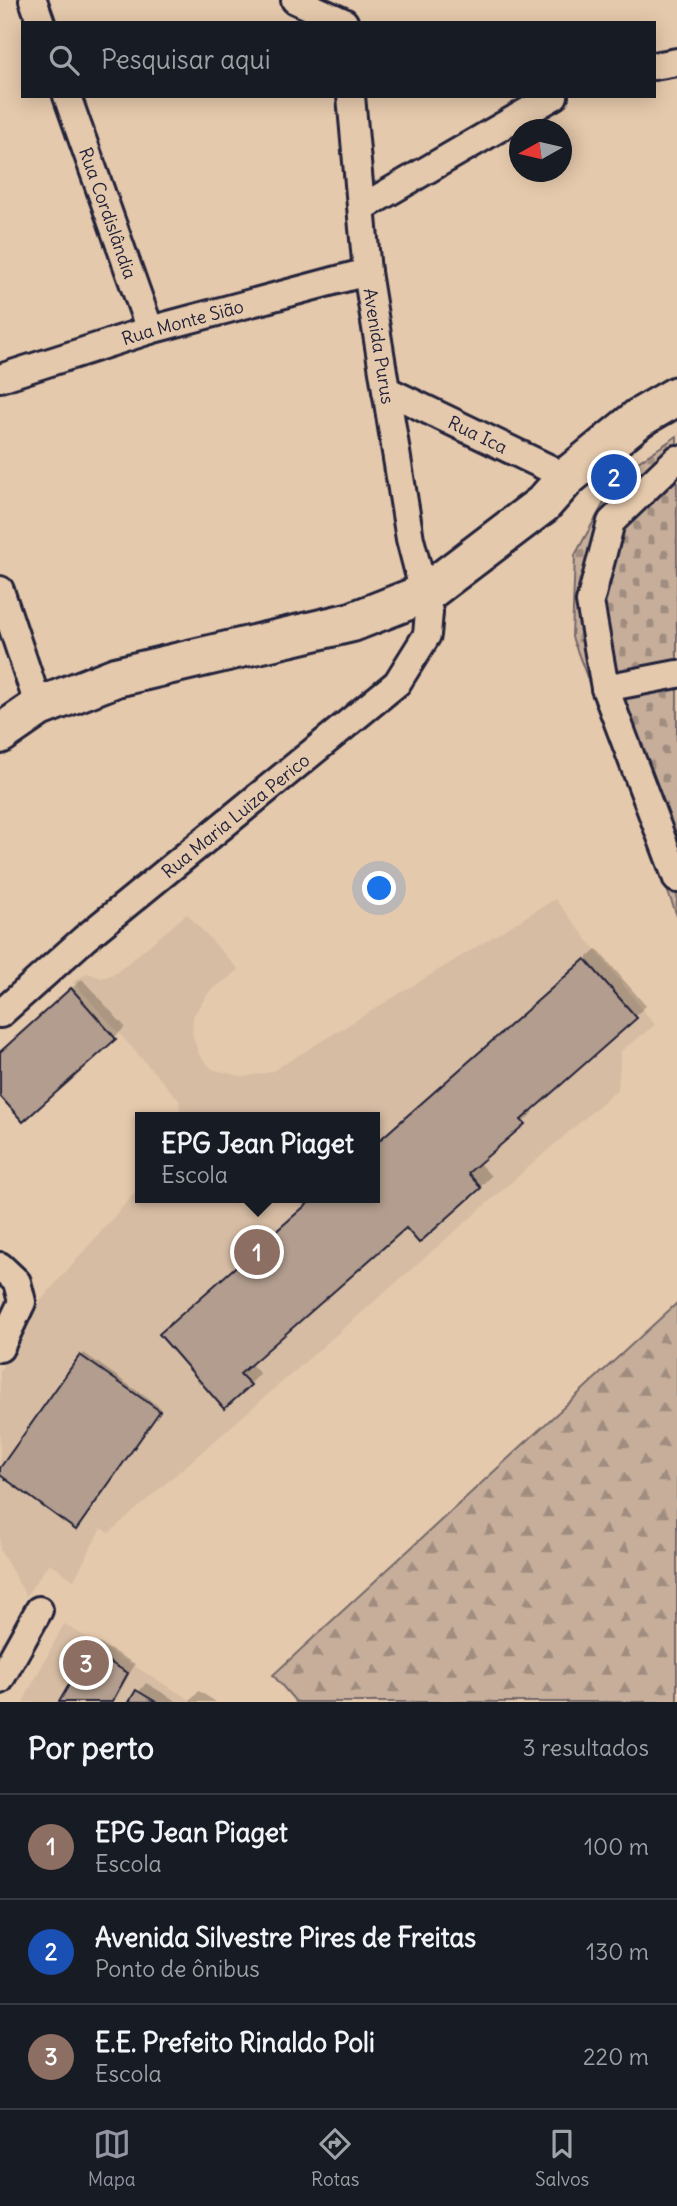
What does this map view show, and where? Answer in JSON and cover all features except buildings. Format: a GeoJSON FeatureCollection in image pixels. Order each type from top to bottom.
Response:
{"type":"FeatureCollection","features":[{"type":"Feature","properties":{"kind":"main road"},"geometry":{"type":"LineString","coordinates":[[0,734],[39,707],[117,677],[352,622],[426,593],[543,504],[568,477],[639,418],[677,396]]}},
{"type":"Feature","properties":{"kind":"street"},"geometry":{"type":"LineString","coordinates":[[33,0],[40,21]]}},
{"type":"Feature","properties":{"kind":"street"},"geometry":{"type":"LineString","coordinates":[[295,0],[340,21]]}},
{"type":"Feature","properties":{"kind":"street"},"geometry":{"type":"LineString","coordinates":[[343,0],[344,21]]}},
{"type":"Feature","properties":{"kind":"street"},"geometry":{"type":"LineString","coordinates":[[656,66],[677,62]]}},
{"type":"Feature","properties":{"kind":"street","name":"Rua Cordislândia"},"geometry":{"type":"LineString","coordinates":[[68,98],[150,330]]}},
{"type":"Feature","properties":{"kind":"street","name":"Avenida Purus"},"geometry":{"type":"LineString","coordinates":[[351,98],[367,272],[410,539],[426,593]]}},
{"type":"Feature","properties":{"kind":"street"},"geometry":{"type":"LineString","coordinates":[[363,207],[551,98]]}},
{"type":"Feature","properties":{"kind":"street","name":"Rua Monte Sião"},"geometry":{"type":"LineString","coordinates":[[0,378],[150,330],[367,272]]}},
{"type":"Feature","properties":{"kind":"street","name":"Rua Ica"},"geometry":{"type":"LineString","coordinates":[[386,390],[568,477]]}},
{"type":"Feature","properties":{"kind":"street"},"geometry":{"type":"LineString","coordinates":[[677,459],[611,522],[590,602],[606,688],[677,879]]}},
{"type":"Feature","properties":{"kind":"street"},"geometry":{"type":"LineString","coordinates":[[0,590],[39,707]]}},
{"type":"Feature","properties":{"kind":"street","name":"Rua Maria Luiza Perico"},"geometry":{"type":"LineString","coordinates":[[0,1014],[84,939],[397,683],[427,635],[429,612],[426,593]]}},
{"type":"Feature","properties":{"kind":"street"},"geometry":{"type":"LineString","coordinates":[[606,688],[677,674]]}},
{"type":"Feature","properties":{"kind":"street"},"geometry":{"type":"LineString","coordinates":[[0,1266],[17,1282],[22,1302],[0,1348]]}},
{"type":"Feature","properties":{"kind":"street"},"geometry":{"type":"LineString","coordinates":[[0,1680],[39,1610]]}},
{"type":"Feature","properties":{"kind":"shaded area"},"geometry":{"type":"Polygon","coordinates":[[[555,899],[655,1025],[621,1051],[618,1089],[109,1533],[101,1528],[74,1580],[49,1563],[26,1596],[0,1550],[0,1372],[27,1316],[135,1193],[135,1203],[380,1203],[380,1112],[180,1112],[179,1100],[73,982],[87,973],[102,978],[116,973],[187,914],[239,970],[209,992],[193,1016],[192,1033],[199,1055],[212,1069],[243,1077],[271,1072],[555,899]]]}},
{"type":"Feature","properties":{"kind":"shaded area"},"geometry":{"type":"Polygon","coordinates":[[[64,1624],[194,1702],[23,1702],[64,1624]]]}},
{"type":"Feature","properties":{"kind":"green space"},"geometry":{"type":"Polygon","coordinates":[[[677,436],[677,916],[572,637],[575,555],[620,474],[677,436]]]}},
{"type":"Feature","properties":{"kind":"green space"},"geometry":{"type":"Polygon","coordinates":[[[677,1303],[677,1702],[296,1702],[273,1675],[677,1303]]]}},
{"type":"Feature","properties":{"kind":"place","name":"Avenida Silvestre Pires de Freitas"},"geometry":{"type":"Point","coordinates":[614,477]}},
{"type":"Feature","properties":{"kind":"place","name":"EPG Jean Piaget"},"geometry":{"type":"Point","coordinates":[257,1252]}},
{"type":"Feature","properties":{"kind":"place","name":"E.E. Prefeito Rinaldo Poli"},"geometry":{"type":"Point","coordinates":[86,1663]}}]}
